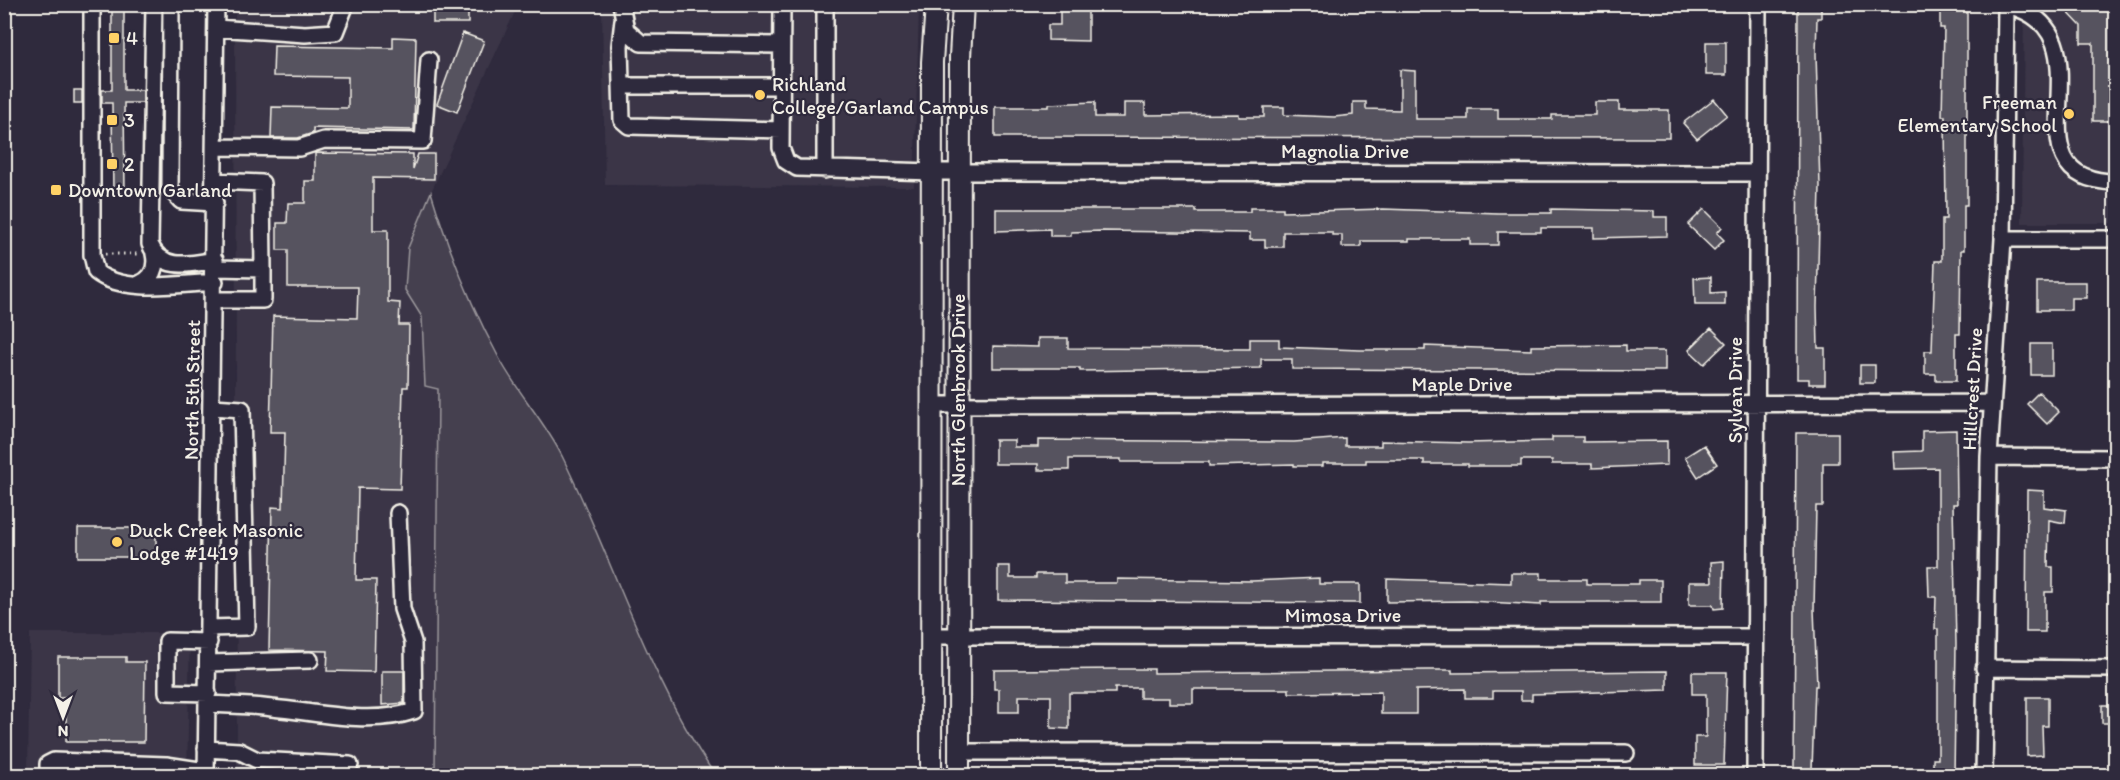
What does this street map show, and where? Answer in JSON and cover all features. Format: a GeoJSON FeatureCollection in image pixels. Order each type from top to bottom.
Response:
{"type":"FeatureCollection","features":[{"type":"Feature","properties":{"kind":"main road","name":"North Glenbrook Drive"},"geometry":{"type":"LineString","coordinates":[[931,776],[934,172],[932,62],[936,4]]}},
{"type":"Feature","properties":{"kind":"main road","name":"North Glenbrook Drive"},"geometry":{"type":"LineString","coordinates":[[959,776],[958,405],[960,57],[963,4]]}},
{"type":"Feature","properties":{"kind":"street"},"geometry":{"type":"LineString","coordinates":[[93,4],[92,255],[96,272],[105,280],[122,285],[215,270],[263,269]]}},
{"type":"Feature","properties":{"kind":"street"},"geometry":{"type":"LineString","coordinates":[[146,254],[150,244],[154,4]]}},
{"type":"Feature","properties":{"kind":"street"},"geometry":{"type":"LineString","coordinates":[[171,4],[170,189],[181,201],[215,203]]}},
{"type":"Feature","properties":{"kind":"street","name":"North 5th Street"},"geometry":{"type":"LineString","coordinates":[[206,773],[215,270],[216,4]]}},
{"type":"Feature","properties":{"kind":"street"},"geometry":{"type":"LineString","coordinates":[[216,28],[304,34],[335,32],[346,4]]}},
{"type":"Feature","properties":{"kind":"street"},"geometry":{"type":"LineString","coordinates":[[621,4],[626,30],[641,43],[782,45]]}},
{"type":"Feature","properties":{"kind":"street","name":"Magnolia Drive"},"geometry":{"type":"LineString","coordinates":[[782,4],[782,154],[791,165],[825,170],[934,172],[1756,173]]}},
{"type":"Feature","properties":{"kind":"street"},"geometry":{"type":"LineString","coordinates":[[825,4],[825,170]]}},
{"type":"Feature","properties":{"kind":"street","name":"Sylvan Drive"},"geometry":{"type":"LineString","coordinates":[[1755,776],[1758,4]]}},
{"type":"Feature","properties":{"kind":"street"},"geometry":{"type":"LineString","coordinates":[[2006,5],[2027,9],[2048,24],[2060,40],[2063,64],[2063,157],[2073,172],[2101,182],[2115,182]]}},
{"type":"Feature","properties":{"kind":"street","name":"Hillcrest Drive"},"geometry":{"type":"LineString","coordinates":[[1984,776],[1989,457],[2003,239],[2006,5]]}},
{"type":"Feature","properties":{"kind":"street"},"geometry":{"type":"LineString","coordinates":[[623,20],[620,46],[622,120],[629,126],[781,129]]}},
{"type":"Feature","properties":{"kind":"street"},"geometry":{"type":"LineString","coordinates":[[216,147],[299,148],[324,141],[423,141],[429,60]]}},
{"type":"Feature","properties":{"kind":"street"},"geometry":{"type":"LineString","coordinates":[[621,86],[781,86]]}},
{"type":"Feature","properties":{"kind":"street"},"geometry":{"type":"LineString","coordinates":[[214,300],[263,300],[262,183],[216,181]]}},
{"type":"Feature","properties":{"kind":"street"},"geometry":{"type":"LineString","coordinates":[[2003,239],[2115,239]]}},
{"type":"Feature","properties":{"kind":"street"},"geometry":{"type":"LineString","coordinates":[[139,284],[152,274],[155,264],[146,254]]}},
{"type":"Feature","properties":{"kind":"street"},"geometry":{"type":"LineString","coordinates":[[146,254],[166,262],[215,270]]}},
{"type":"Feature","properties":{"kind":"street","name":"Maple Drive"},"geometry":{"type":"LineString","coordinates":[[933,405],[1991,403]]}},
{"type":"Feature","properties":{"kind":"street"},"geometry":{"type":"LineString","coordinates":[[213,407],[242,409],[247,627],[167,641],[167,692],[350,716],[395,717],[414,711],[413,642],[402,609],[398,513]]}},
{"type":"Feature","properties":{"kind":"street"},"geometry":{"type":"LineString","coordinates":[[1989,457],[2115,458]]}},
{"type":"Feature","properties":{"kind":"street","name":"Mimosa Drive"},"geometry":{"type":"LineString","coordinates":[[931,636],[1755,637]]}},
{"type":"Feature","properties":{"kind":"street"},"geometry":{"type":"LineString","coordinates":[[208,663],[310,660]]}},
{"type":"Feature","properties":{"kind":"street"},"geometry":{"type":"LineString","coordinates":[[1984,668],[2115,669]]}},
{"type":"Feature","properties":{"kind":"street"},"geometry":{"type":"LineString","coordinates":[[206,749],[239,751],[257,760],[350,765]]}},
{"type":"Feature","properties":{"kind":"street"},"geometry":{"type":"LineString","coordinates":[[959,752],[1626,753]]}},
{"type":"Feature","properties":{"kind":"street"},"geometry":{"type":"LineString","coordinates":[[48,776],[48,764],[54,761],[166,765],[206,773]]}},
{"type":"Feature","properties":{"kind":"path"},"geometry":{"type":"LineString","coordinates":[[99,254],[146,254]]}},
{"type":"Feature","properties":{"kind":"shaded area"},"geometry":{"type":"Polygon","coordinates":[[[235,5],[518,5],[431,192],[408,248],[405,290],[422,317],[425,386],[438,388],[435,775],[237,775],[235,5]]]}},
{"type":"Feature","properties":{"kind":"shaded area","name":"Richland College/Garland Campus"},"geometry":{"type":"Polygon","coordinates":[[[602,5],[919,5],[914,187],[605,185],[602,5]]]}},
{"type":"Feature","properties":{"kind":"shaded area","name":"Freeman Elementary School"},"geometry":{"type":"Polygon","coordinates":[[[2024,5],[2115,5],[2115,223],[2022,223],[2024,5]]]}},
{"type":"Feature","properties":{"kind":"shaded area"},"geometry":{"type":"Polygon","coordinates":[[[431,192],[460,276],[478,316],[505,369],[562,456],[670,699],[691,738],[715,775],[435,775],[438,389],[425,386],[422,317],[405,290],[408,248],[431,192]]]}},
{"type":"Feature","properties":{"kind":"shaded area"},"geometry":{"type":"Polygon","coordinates":[[[30,633],[190,633],[187,775],[28,776],[30,633]]]}},
{"type":"Feature","properties":{"kind":"building"},"geometry":{"type":"Polygon","coordinates":[[[112,4],[124,4],[124,90],[143,90],[143,103],[124,103],[125,193],[113,193],[112,103],[102,103],[102,90],[112,90],[112,4]]]}},
{"type":"Feature","properties":{"kind":"building"},"geometry":{"type":"Polygon","coordinates":[[[433,4],[468,4],[468,23],[433,23],[433,4]]]}},
{"type":"Feature","properties":{"kind":"building"},"geometry":{"type":"Polygon","coordinates":[[[1798,4],[1821,4],[1821,18],[1817,18],[1816,54],[1820,186],[1817,307],[1818,348],[1825,348],[1825,384],[1809,384],[1809,379],[1797,379],[1798,4]]]}},
{"type":"Feature","properties":{"kind":"building"},"geometry":{"type":"Polygon","coordinates":[[[1940,4],[1967,4],[1967,205],[1964,205],[1964,250],[1961,250],[1960,334],[1956,334],[1956,381],[1936,381],[1936,374],[1925,374],[1925,351],[1932,351],[1935,261],[1942,261],[1942,219],[1946,219],[1945,116],[1942,116],[1944,28],[1940,28],[1940,4]]]}},
{"type":"Feature","properties":{"kind":"building"},"geometry":{"type":"Polygon","coordinates":[[[2060,4],[2115,4],[2115,121],[2093,121],[2093,43],[2081,43],[2081,26],[2060,4]]]}},
{"type":"Feature","properties":{"kind":"building"},"geometry":{"type":"Polygon","coordinates":[[[1060,7],[1088,7],[1088,41],[1048,40],[1048,25],[1060,25],[1060,7]]]}},
{"type":"Feature","properties":{"kind":"building"},"geometry":{"type":"Polygon","coordinates":[[[463,33],[484,41],[457,112],[437,104],[463,33]]]}},
{"type":"Feature","properties":{"kind":"building"},"geometry":{"type":"Polygon","coordinates":[[[393,37],[416,38],[414,130],[313,128],[313,133],[298,138],[271,138],[272,107],[348,108],[348,77],[273,76],[274,46],[393,48],[393,37]]]}},
{"type":"Feature","properties":{"kind":"building"},"geometry":{"type":"Polygon","coordinates":[[[1706,42],[1726,42],[1726,75],[1706,75],[1706,42]]]}},
{"type":"Feature","properties":{"kind":"building"},"geometry":{"type":"Polygon","coordinates":[[[1400,70],[1415,71],[1415,119],[1468,119],[1468,109],[1498,109],[1498,119],[1552,119],[1552,115],[1595,115],[1595,102],[1619,102],[1619,110],[1669,110],[1669,138],[995,137],[995,107],[1049,107],[1049,104],[1095,102],[1095,117],[1124,117],[1124,103],[1145,103],[1145,115],[1239,114],[1239,117],[1264,117],[1264,107],[1284,107],[1284,115],[1334,117],[1353,115],[1353,102],[1366,102],[1366,109],[1400,110],[1400,70]]]}},
{"type":"Feature","properties":{"kind":"building"},"geometry":{"type":"Polygon","coordinates":[[[74,90],[82,90],[82,103],[74,103],[74,90]]]}},
{"type":"Feature","properties":{"kind":"building"},"geometry":{"type":"Polygon","coordinates":[[[1714,99],[1727,115],[1697,139],[1683,123],[1714,99]]]}},
{"type":"Feature","properties":{"kind":"building"},"geometry":{"type":"Polygon","coordinates":[[[315,153],[413,154],[413,169],[418,154],[434,154],[434,179],[373,178],[373,230],[388,230],[388,302],[400,303],[399,325],[409,325],[408,387],[403,387],[400,489],[358,488],[356,580],[376,580],[374,672],[327,671],[328,651],[269,650],[272,507],[283,508],[285,432],[270,432],[273,316],[357,318],[358,287],[288,287],[288,250],[277,250],[277,223],[287,223],[288,203],[305,203],[305,181],[315,181],[315,153]]]}},
{"type":"Feature","properties":{"kind":"building"},"geometry":{"type":"Polygon","coordinates":[[[1250,208],[1283,208],[1283,212],[1383,209],[1498,213],[1551,213],[1551,209],[1654,211],[1654,217],[1667,217],[1667,236],[1594,238],[1594,228],[1541,228],[1541,232],[1498,232],[1498,245],[1470,245],[1470,239],[1409,239],[1409,241],[1361,241],[1361,247],[1342,247],[1342,235],[1332,235],[1332,232],[1283,232],[1283,247],[1265,247],[1265,240],[1250,240],[1250,233],[1102,231],[1071,232],[1071,236],[1050,236],[1050,229],[996,231],[996,209],[1196,209],[1196,212],[1250,212],[1250,208]]]}},
{"type":"Feature","properties":{"kind":"building"},"geometry":{"type":"Polygon","coordinates":[[[1704,209],[1722,227],[1717,233],[1724,240],[1714,250],[1688,225],[1704,209]]]}},
{"type":"Feature","properties":{"kind":"building"},"geometry":{"type":"Polygon","coordinates":[[[1711,277],[1711,293],[1725,292],[1725,305],[1695,305],[1694,278],[1711,277]]]}},
{"type":"Feature","properties":{"kind":"building"},"geometry":{"type":"Polygon","coordinates":[[[2037,282],[2086,282],[2086,298],[2071,298],[2071,310],[2037,310],[2037,282]]]}},
{"type":"Feature","properties":{"kind":"building"},"geometry":{"type":"Polygon","coordinates":[[[1711,328],[1726,343],[1704,364],[1689,350],[1711,328]]]}},
{"type":"Feature","properties":{"kind":"building"},"geometry":{"type":"Polygon","coordinates":[[[1038,338],[1068,338],[1068,348],[1250,349],[1250,339],[1279,339],[1279,347],[1360,350],[1425,350],[1425,346],[1531,350],[1531,346],[1626,345],[1626,351],[1665,351],[1665,371],[1292,369],[1292,359],[1261,359],[1261,368],[1080,371],[1080,368],[993,368],[993,346],[1038,347],[1038,338]]]}},
{"type":"Feature","properties":{"kind":"building"},"geometry":{"type":"Polygon","coordinates":[[[2031,344],[2052,344],[2052,375],[2031,375],[2031,344]]]}},
{"type":"Feature","properties":{"kind":"building"},"geometry":{"type":"Polygon","coordinates":[[[1860,365],[1875,365],[1875,383],[1860,383],[1860,365]]]}},
{"type":"Feature","properties":{"kind":"building"},"geometry":{"type":"Polygon","coordinates":[[[2039,392],[2059,412],[2047,424],[2027,404],[2039,392]]]}},
{"type":"Feature","properties":{"kind":"building"},"geometry":{"type":"Polygon","coordinates":[[[1956,430],[1957,504],[1953,504],[1956,644],[1954,776],[1933,776],[1933,759],[1938,759],[1938,629],[1935,629],[1936,597],[1929,597],[1928,566],[1938,566],[1938,468],[1894,469],[1893,452],[1922,451],[1922,431],[1956,430]]]}},
{"type":"Feature","properties":{"kind":"building"},"geometry":{"type":"Polygon","coordinates":[[[1796,433],[1838,433],[1838,463],[1823,463],[1823,506],[1816,506],[1814,609],[1817,686],[1815,686],[1812,769],[1794,769],[1796,433]]]}},
{"type":"Feature","properties":{"kind":"building"},"geometry":{"type":"Polygon","coordinates":[[[1552,437],[1583,437],[1583,442],[1667,441],[1667,465],[1592,468],[1592,464],[1552,464],[1552,460],[1521,460],[1521,466],[1468,466],[1468,464],[1424,464],[1424,460],[1366,460],[1366,463],[1323,463],[1323,466],[1294,466],[1294,464],[1209,466],[1209,462],[1121,462],[1121,459],[1069,459],[1069,470],[1038,470],[1038,464],[995,464],[995,440],[1014,440],[1014,447],[1038,447],[1038,440],[1294,442],[1345,438],[1345,446],[1381,446],[1381,441],[1468,443],[1552,441],[1552,437]]]}},
{"type":"Feature","properties":{"kind":"building"},"geometry":{"type":"Polygon","coordinates":[[[1704,445],[1717,464],[1698,477],[1685,457],[1704,445]]]}},
{"type":"Feature","properties":{"kind":"building"},"geometry":{"type":"Polygon","coordinates":[[[2027,490],[2044,491],[2044,507],[2066,510],[2065,523],[2049,520],[2048,567],[2053,567],[2053,592],[2045,592],[2045,632],[2026,632],[2027,490]]]}},
{"type":"Feature","properties":{"kind":"building","name":"Duck Creek Masonic Lodge #1419"},"geometry":{"type":"Polygon","coordinates":[[[78,528],[156,528],[156,557],[78,557],[78,528]]]}},
{"type":"Feature","properties":{"kind":"building"},"geometry":{"type":"Polygon","coordinates":[[[1724,561],[1723,608],[1714,609],[1713,605],[1689,605],[1689,582],[1712,582],[1711,562],[1724,561]]]}},
{"type":"Feature","properties":{"kind":"building"},"geometry":{"type":"Polygon","coordinates":[[[998,566],[1010,566],[1010,578],[1036,578],[1036,574],[1065,574],[1065,583],[1117,583],[1117,579],[1252,581],[1319,578],[1319,584],[1360,584],[1360,603],[998,600],[998,566]]]}},
{"type":"Feature","properties":{"kind":"building"},"geometry":{"type":"Polygon","coordinates":[[[1511,573],[1541,573],[1541,579],[1587,579],[1587,584],[1639,584],[1639,580],[1661,580],[1661,602],[1541,602],[1541,605],[1468,601],[1387,602],[1387,579],[1511,583],[1511,573]]]}},
{"type":"Feature","properties":{"kind":"building"},"geometry":{"type":"Polygon","coordinates":[[[58,657],[126,657],[126,662],[145,662],[144,742],[66,742],[66,698],[58,698],[58,657]]]}},
{"type":"Feature","properties":{"kind":"building"},"geometry":{"type":"Polygon","coordinates":[[[1154,669],[1154,673],[1428,670],[1452,670],[1452,673],[1667,671],[1667,690],[1532,694],[1532,700],[1521,700],[1521,691],[1493,691],[1493,698],[1465,698],[1465,689],[1416,690],[1416,714],[1381,714],[1381,692],[1289,693],[1289,689],[1193,689],[1193,703],[1169,703],[1169,698],[1140,698],[1140,688],[1115,688],[1115,693],[1069,693],[1069,729],[1051,728],[1051,696],[1019,696],[1019,712],[999,712],[999,689],[994,689],[994,670],[1154,669]]]}},
{"type":"Feature","properties":{"kind":"building"},"geometry":{"type":"Polygon","coordinates":[[[382,671],[404,671],[404,703],[382,705],[382,671]]]}},
{"type":"Feature","properties":{"kind":"building"},"geometry":{"type":"Polygon","coordinates":[[[1692,672],[1727,672],[1724,765],[1695,765],[1695,737],[1706,737],[1706,694],[1692,694],[1692,672]]]}},
{"type":"Feature","properties":{"kind":"building"},"geometry":{"type":"Polygon","coordinates":[[[2027,697],[2048,697],[2048,726],[2042,726],[2043,755],[2027,756],[2027,697]]]}},
{"type":"Feature","properties":{"kind":"building"},"geometry":{"type":"Polygon","coordinates":[[[2102,705],[2115,705],[2115,723],[2102,723],[2102,705]]]}},
{"type":"Feature","properties":{"kind":"place","name":"4"},"geometry":{"type":"Point","coordinates":[114,38]}},
{"type":"Feature","properties":{"kind":"place","name":"Richland College/Garland Campus"},"geometry":{"type":"Point","coordinates":[760,95]}},
{"type":"Feature","properties":{"kind":"place","name":"Freeman Elementary School"},"geometry":{"type":"Point","coordinates":[2069,114]}},
{"type":"Feature","properties":{"kind":"place","name":"3"},"geometry":{"type":"Point","coordinates":[112,120]}},
{"type":"Feature","properties":{"kind":"place","name":"2"},"geometry":{"type":"Point","coordinates":[112,164]}},
{"type":"Feature","properties":{"kind":"place","name":"Downtown Garland"},"geometry":{"type":"Point","coordinates":[56,190]}},
{"type":"Feature","properties":{"kind":"place","name":"Duck Creek Masonic Lodge #1419"},"geometry":{"type":"Point","coordinates":[117,542]}}]}
